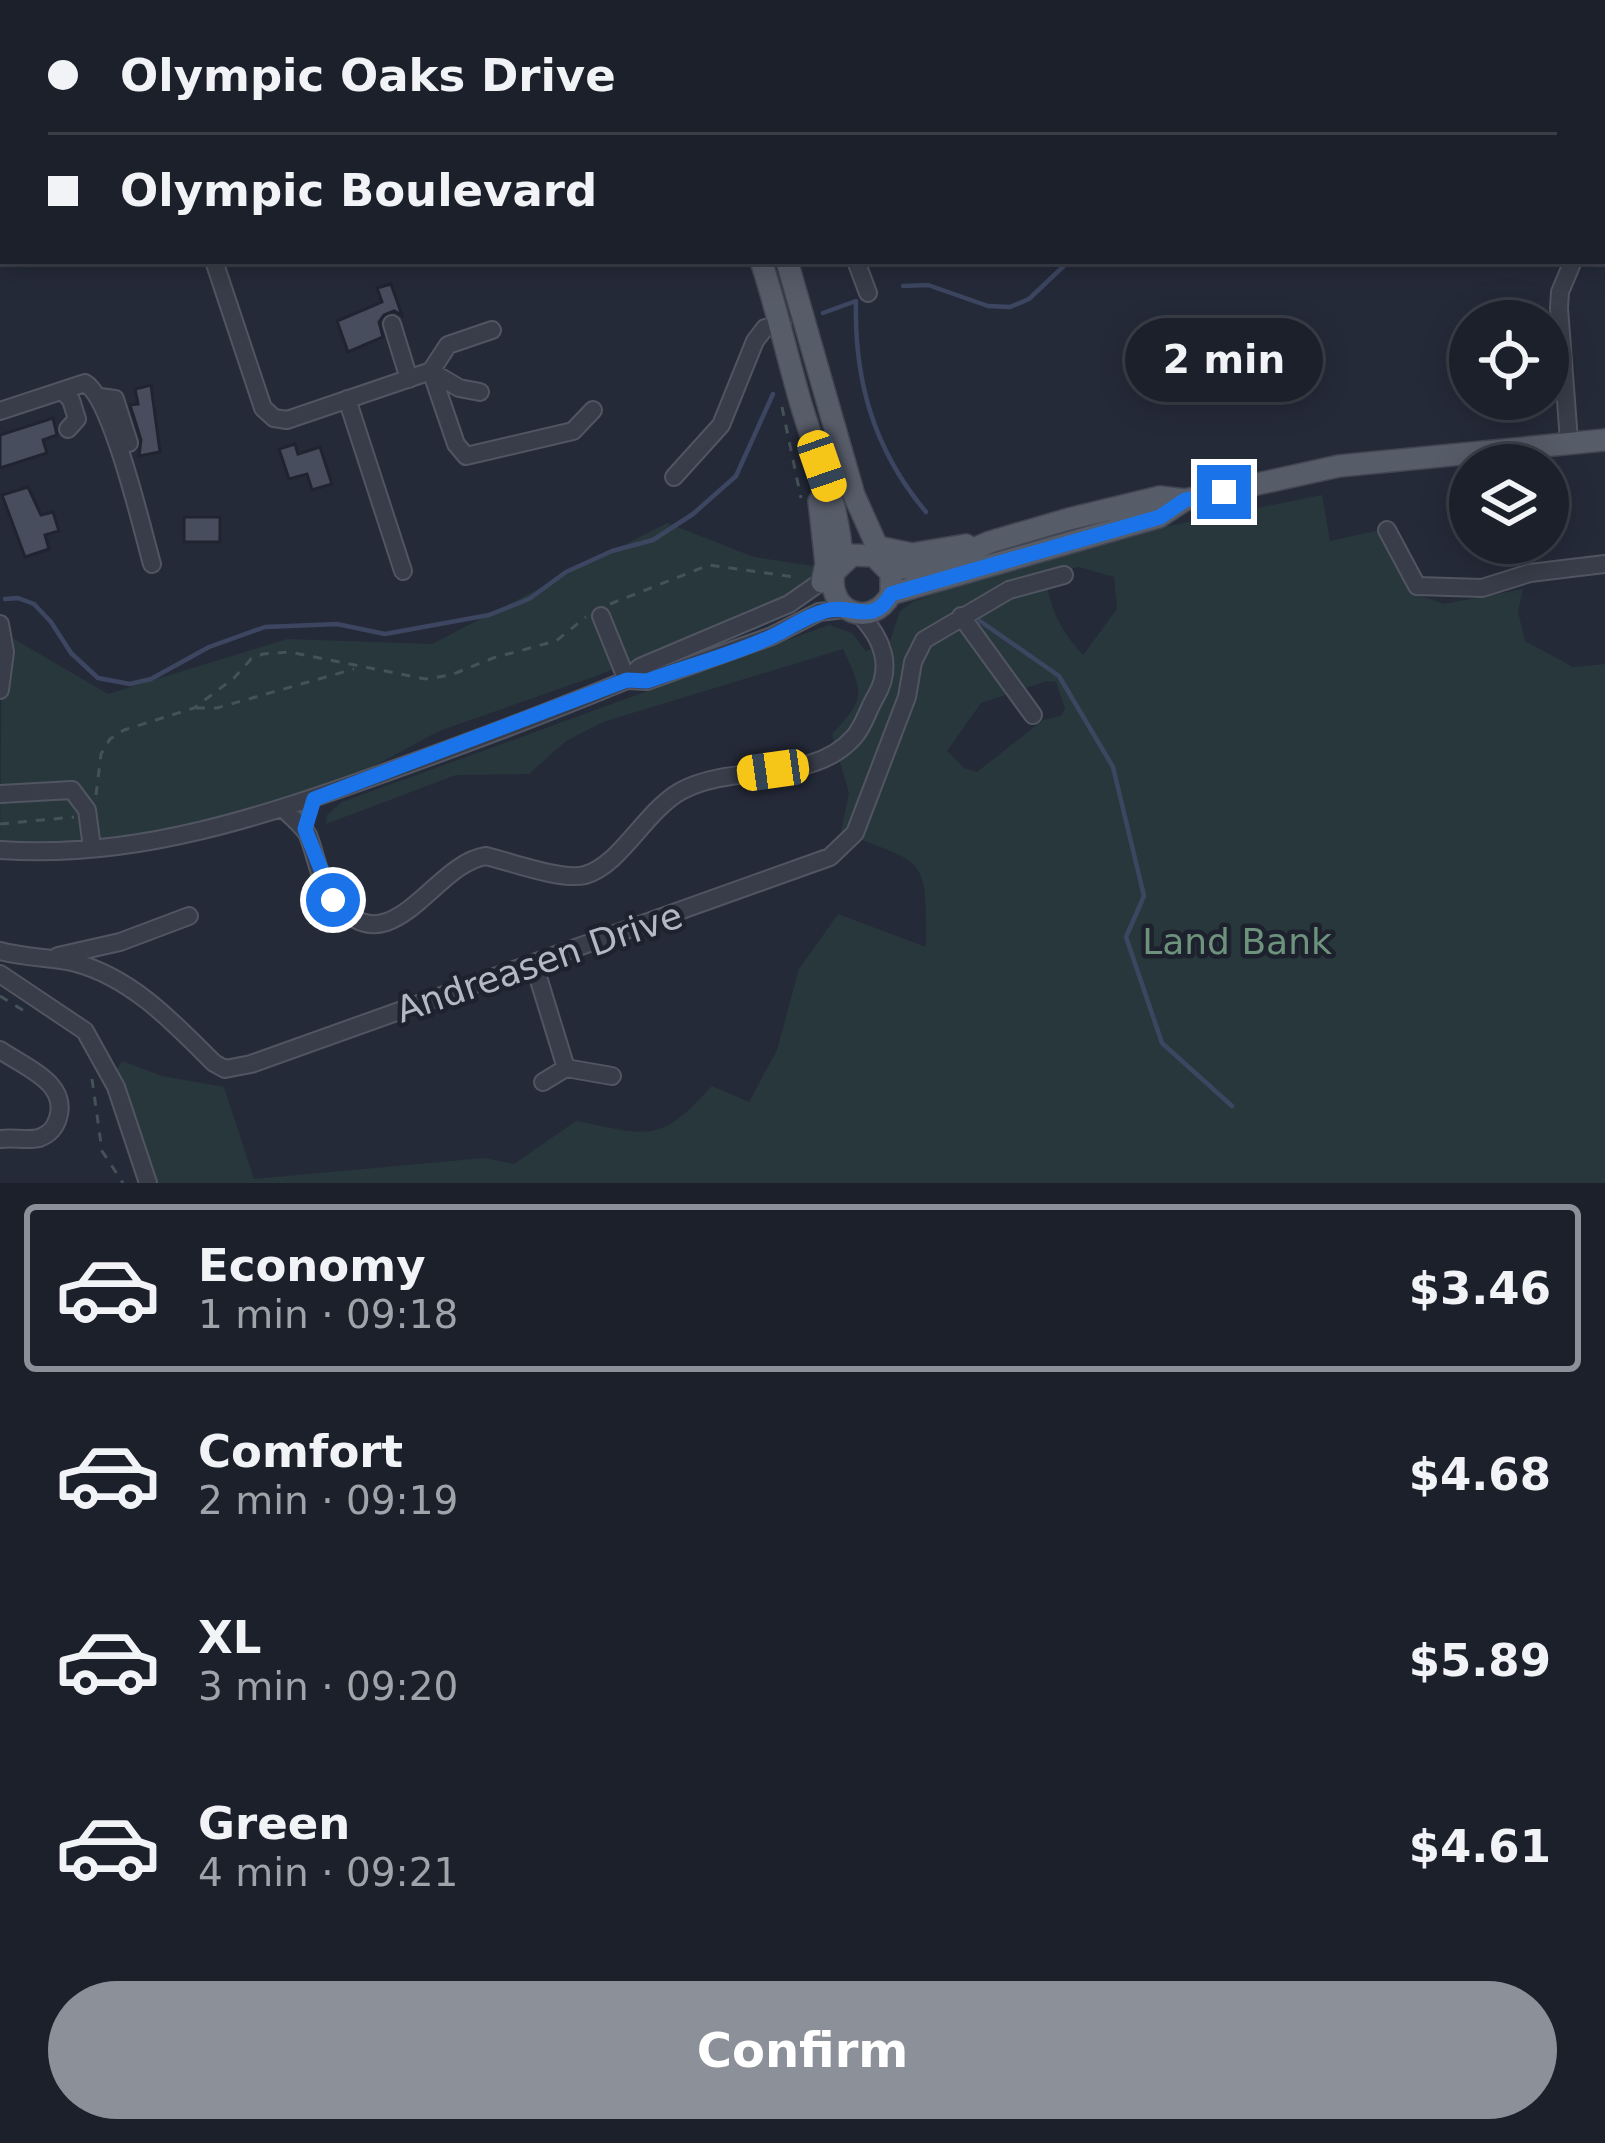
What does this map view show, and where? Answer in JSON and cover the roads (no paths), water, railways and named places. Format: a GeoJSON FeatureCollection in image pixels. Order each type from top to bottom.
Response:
{"type":"FeatureCollection","features":[{"type":"Feature","properties":{"kind":"main road"},"geometry":{"type":"LineString","coordinates":[[762,264],[782,323],[798,396],[824,524],[825,574],[832,592],[870,612],[1160,517],[1185,500]]}},
{"type":"Feature","properties":{"kind":"main road"},"geometry":{"type":"LineString","coordinates":[[788,264],[854,495],[893,580],[870,612]]}},
{"type":"Feature","properties":{"kind":"main road"},"geometry":{"type":"LineString","coordinates":[[825,574],[863,553],[883,559],[990,542],[1160,497],[1185,500],[1340,466],[1605,440]]}},
{"type":"Feature","properties":{"kind":"street"},"geometry":{"type":"LineString","coordinates":[[215,264],[268,415],[287,420],[431,371],[448,345],[492,330]]}},
{"type":"Feature","properties":{"kind":"street"},"geometry":{"type":"LineString","coordinates":[[857,264],[868,292]]}},
{"type":"Feature","properties":{"kind":"street"},"geometry":{"type":"LineString","coordinates":[[1569,441],[1559,308],[1572,264]]}},
{"type":"Feature","properties":{"kind":"street"},"geometry":{"type":"LineString","coordinates":[[674,477],[721,425],[754,341],[765,328],[782,323]]}},
{"type":"Feature","properties":{"kind":"street"},"geometry":{"type":"LineString","coordinates":[[392,324],[409,379]]}},
{"type":"Feature","properties":{"kind":"street"},"geometry":{"type":"LineString","coordinates":[[431,371],[459,388],[480,392]]}},
{"type":"Feature","properties":{"kind":"street"},"geometry":{"type":"LineString","coordinates":[[431,371],[456,444],[466,456],[573,431],[593,410]]}},
{"type":"Feature","properties":{"kind":"street"},"geometry":{"type":"LineString","coordinates":[[0,411],[85,383],[100,397],[152,564]]}},
{"type":"Feature","properties":{"kind":"street"},"geometry":{"type":"LineString","coordinates":[[63,391],[77,419],[68,430]]}},
{"type":"Feature","properties":{"kind":"street"},"geometry":{"type":"LineString","coordinates":[[100,397],[115,399],[129,443]]}},
{"type":"Feature","properties":{"kind":"street"},"geometry":{"type":"LineString","coordinates":[[347,399],[403,571]]}},
{"type":"Feature","properties":{"kind":"street"},"geometry":{"type":"LineString","coordinates":[[1387,530],[1418,586],[1482,588],[1530,573],[1605,564]]}},
{"type":"Feature","properties":{"kind":"street"},"geometry":{"type":"LineString","coordinates":[[627,680],[640,667],[789,604],[825,574]]}},
{"type":"Feature","properties":{"kind":"street","name":"Andreasen Drive"},"geometry":{"type":"LineString","coordinates":[[0,951],[96,970],[153,1004],[225,1069],[251,1064],[806,868],[843,848],[862,817],[924,640],[1009,590],[1064,575]]}},
{"type":"Feature","properties":{"kind":"street"},"geometry":{"type":"LineString","coordinates":[[0,850],[92,848],[165,839],[283,808],[627,680],[647,681],[772,637],[820,612],[870,612],[888,664],[857,735],[840,749],[818,761],[728,776],[681,791],[651,813],[602,869],[580,876],[486,856],[474,858],[451,870],[410,912],[378,924],[355,919],[333,900],[305,829],[283,808]]}},
{"type":"Feature","properties":{"kind":"street"},"geometry":{"type":"LineString","coordinates":[[602,616],[627,680]]}},
{"type":"Feature","properties":{"kind":"street"},"geometry":{"type":"LineString","coordinates":[[961,616],[1033,715]]}},
{"type":"Feature","properties":{"kind":"street"},"geometry":{"type":"LineString","coordinates":[[0,624],[5,668],[0,690]]}},
{"type":"Feature","properties":{"kind":"street"},"geometry":{"type":"LineString","coordinates":[[0,794],[71,790],[87,810],[92,848]]}},
{"type":"Feature","properties":{"kind":"street"},"geometry":{"type":"LineString","coordinates":[[305,829],[314,799]]}},
{"type":"Feature","properties":{"kind":"street"},"geometry":{"type":"LineString","coordinates":[[45,958],[120,942],[190,916]]}},
{"type":"Feature","properties":{"kind":"street"},"geometry":{"type":"LineString","coordinates":[[534,964],[566,1068]]}},
{"type":"Feature","properties":{"kind":"street"},"geometry":{"type":"LineString","coordinates":[[0,974],[86,1031],[116,1087],[148,1183]]}},
{"type":"Feature","properties":{"kind":"street"},"geometry":{"type":"LineString","coordinates":[[0,1050],[46,1081],[60,1093],[62,1102],[56,1127],[46,1135],[0,1139]]}},
{"type":"Feature","properties":{"kind":"street"},"geometry":{"type":"LineString","coordinates":[[543,1082],[566,1068],[612,1076]]}},
{"type":"Feature","properties":{"kind":"waterway"},"geometry":{"type":"LineString","coordinates":[[903,286],[928,285],[988,306],[1010,307],[1029,299],[1066,264]]}},
{"type":"Feature","properties":{"kind":"waterway"},"geometry":{"type":"LineString","coordinates":[[823,313],[856,301],[859,359],[871,413],[893,464],[926,512]]}},
{"type":"Feature","properties":{"kind":"waterway"},"geometry":{"type":"LineString","coordinates":[[5,599],[34,604],[71,653],[98,678],[130,684],[265,627],[337,624],[385,634],[489,615],[529,599],[566,572],[612,551],[653,540],[693,514],[736,476],[773,394]]}},
{"type":"Feature","properties":{"kind":"waterway"},"geometry":{"type":"LineString","coordinates":[[980,621],[1059,676],[1113,767],[1144,896],[1126,937],[1162,1043],[1232,1106]]}},
{"type":"Feature","properties":{"kind":"park label","name":"Land Bank"},"geometry":{"type":"Point","coordinates":[1237,941]}}]}
